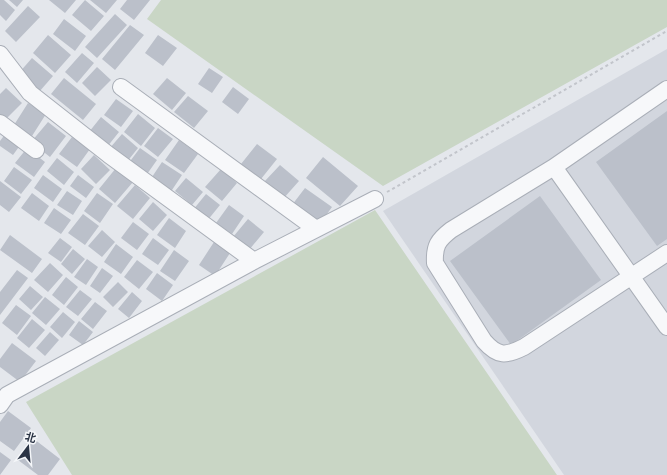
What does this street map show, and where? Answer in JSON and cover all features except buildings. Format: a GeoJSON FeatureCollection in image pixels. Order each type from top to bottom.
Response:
{"type":"FeatureCollection","features":[{"type":"Feature","properties":{"kind":"street"},"geometry":{"type":"LineString","coordinates":[[0,54],[30,94],[109,155],[254,260]]}},
{"type":"Feature","properties":{"kind":"street"},"geometry":{"type":"LineString","coordinates":[[121,86],[316,229]]}},
{"type":"Feature","properties":{"kind":"street"},"geometry":{"type":"LineString","coordinates":[[667,89],[554,167],[451,230],[441,239],[434,251],[435,262],[484,341],[492,350],[502,354],[513,353],[530,343],[667,253]]}},
{"type":"Feature","properties":{"kind":"street"},"geometry":{"type":"LineString","coordinates":[[0,123],[36,150]]}},
{"type":"Feature","properties":{"kind":"street"},"geometry":{"type":"LineString","coordinates":[[554,167],[667,327]]}},
{"type":"Feature","properties":{"kind":"street"},"geometry":{"type":"LineString","coordinates":[[2,396],[254,260],[375,199]]}},
{"type":"Feature","properties":{"kind":"path"},"geometry":{"type":"LineString","coordinates":[[375,199],[667,31]]}},
{"type":"Feature","properties":{"kind":"shaded area"},"geometry":{"type":"Polygon","coordinates":[[[667,49],[667,475],[564,475],[383,211],[667,49]]]}},
{"type":"Feature","properties":{"kind":"green space"},"geometry":{"type":"Polygon","coordinates":[[[161,0],[667,0],[667,27],[383,186],[147,19],[161,0]]]}},
{"type":"Feature","properties":{"kind":"green space"},"geometry":{"type":"Polygon","coordinates":[[[375,210],[557,475],[72,475],[26,402],[375,210]]]}}]}
